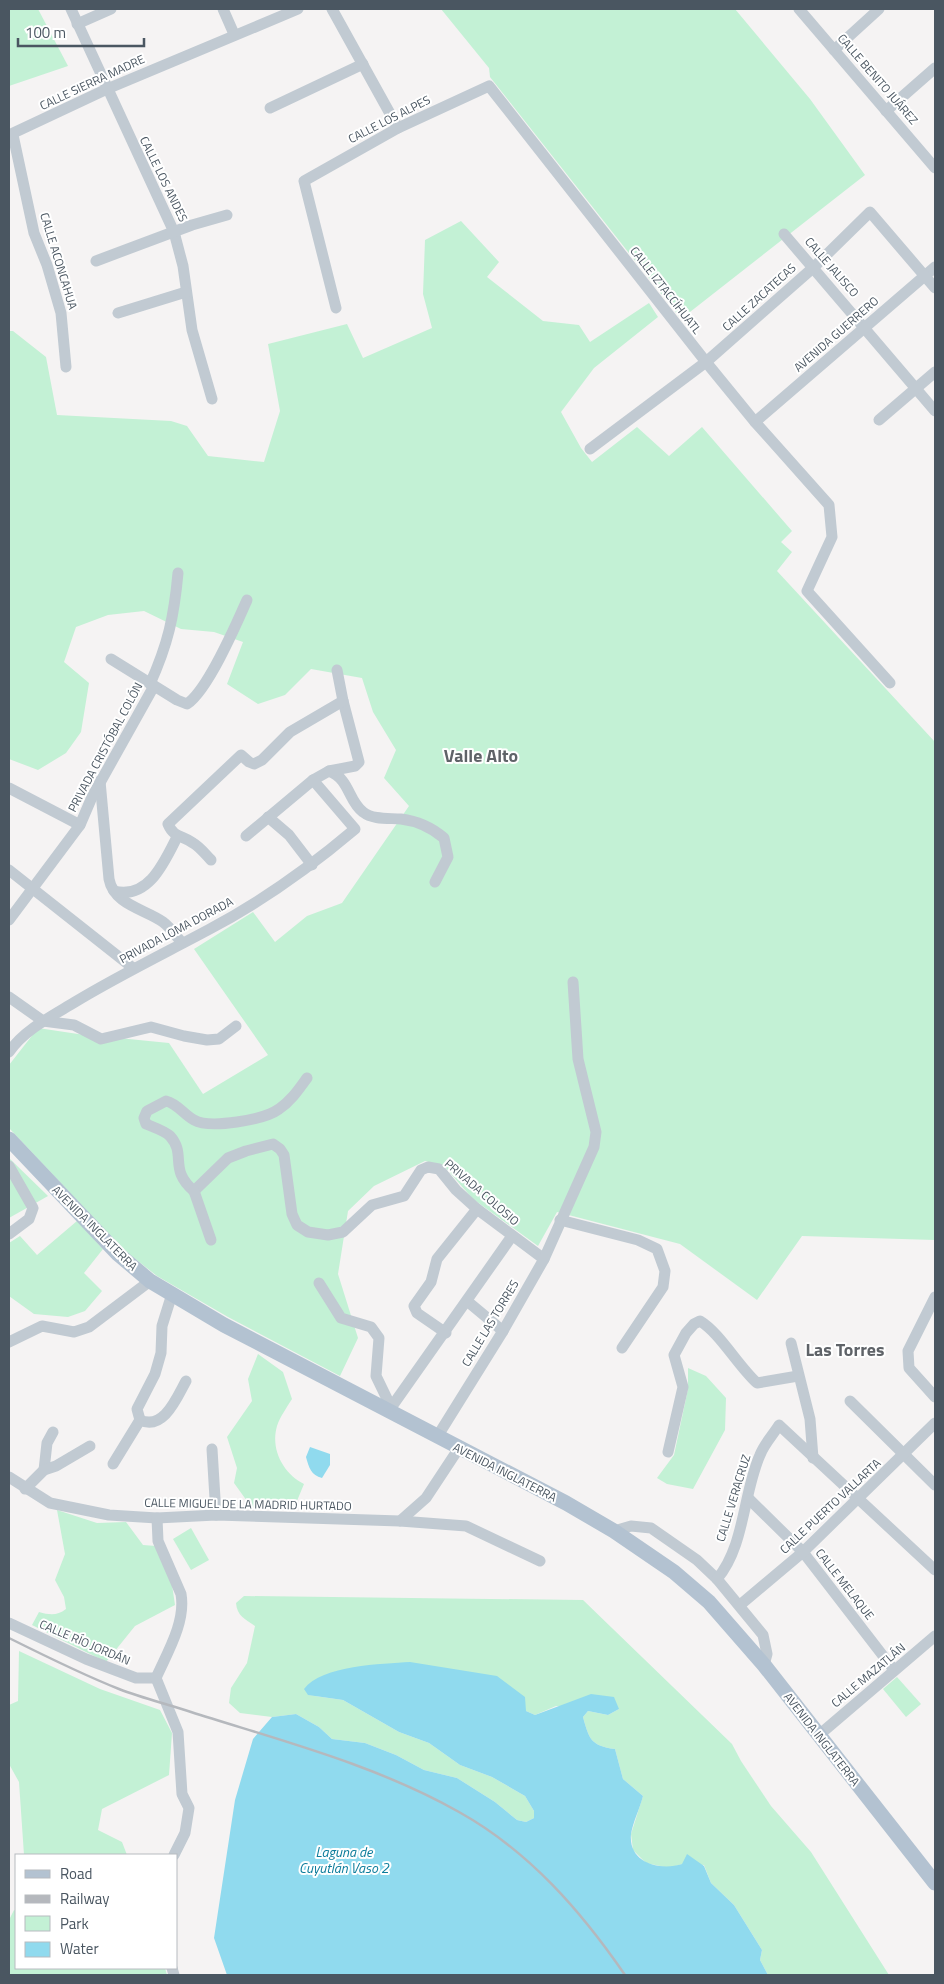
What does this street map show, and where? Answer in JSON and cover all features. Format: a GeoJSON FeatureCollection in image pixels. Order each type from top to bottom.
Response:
{"type":"FeatureCollection","features":[{"type":"Feature","properties":{"kind":"main road","name":"AVENIDA INGLATERRA"},"geometry":{"type":"LineString","coordinates":[[9,1140],[118,1254],[150,1281],[224,1325],[390,1409],[437,1437],[566,1503],[614,1531],[674,1572],[709,1602],[764,1665],[935,1883]]}},
{"type":"Feature","properties":{"kind":"street","name":"CALLE LOS ANDES"},"geometry":{"type":"LineString","coordinates":[[70,9],[174,232],[183,266],[192,330],[212,399]]}},
{"type":"Feature","properties":{"kind":"street"},"geometry":{"type":"LineString","coordinates":[[77,24],[111,9]]}},
{"type":"Feature","properties":{"kind":"street"},"geometry":{"type":"LineString","coordinates":[[223,9],[234,34]]}},
{"type":"Feature","properties":{"kind":"street","name":"CALLE SIERRA MADRE"},"geometry":{"type":"LineString","coordinates":[[11,135],[107,89],[234,34],[298,9]]}},
{"type":"Feature","properties":{"kind":"street"},"geometry":{"type":"LineString","coordinates":[[332,9],[398,128]]}},
{"type":"Feature","properties":{"kind":"street","name":"CALLE BENITO JUÁREZ"},"geometry":{"type":"LineString","coordinates":[[799,9],[935,166]]}},
{"type":"Feature","properties":{"kind":"street"},"geometry":{"type":"LineString","coordinates":[[834,50],[879,9]]}},
{"type":"Feature","properties":{"kind":"street"},"geometry":{"type":"LineString","coordinates":[[270,108],[363,64]]}},
{"type":"Feature","properties":{"kind":"street"},"geometry":{"type":"LineString","coordinates":[[886,110],[935,68]]}},
{"type":"Feature","properties":{"kind":"street","name":"CALLE LOS ALPES"},"geometry":{"type":"LineString","coordinates":[[336,308],[304,181],[398,128],[489,86]]}},
{"type":"Feature","properties":{"kind":"street","name":"CALLE IZTACCÍHUATL"},"geometry":{"type":"LineString","coordinates":[[489,86],[706,362],[755,422],[829,505],[832,537],[807,591],[890,683]]}},
{"type":"Feature","properties":{"kind":"street","name":"CALLE ACONCAHUA"},"geometry":{"type":"LineString","coordinates":[[11,135],[34,233],[47,264],[62,313],[66,367]]}},
{"type":"Feature","properties":{"kind":"street","name":"CALLE ZACATECAS"},"geometry":{"type":"LineString","coordinates":[[590,449],[706,362],[814,267],[870,212],[925,276]]}},
{"type":"Feature","properties":{"kind":"street"},"geometry":{"type":"LineString","coordinates":[[96,261],[174,232],[227,215]]}},
{"type":"Feature","properties":{"kind":"street","name":"CALLE JALISCO"},"geometry":{"type":"LineString","coordinates":[[784,234],[935,411]]}},
{"type":"Feature","properties":{"kind":"street","name":"AVENIDA GUERRERO"},"geometry":{"type":"LineString","coordinates":[[755,422],[935,267]]}},
{"type":"Feature","properties":{"kind":"street"},"geometry":{"type":"LineString","coordinates":[[925,276],[935,288]]}},
{"type":"Feature","properties":{"kind":"street"},"geometry":{"type":"LineString","coordinates":[[118,313],[186,292]]}},
{"type":"Feature","properties":{"kind":"street"},"geometry":{"type":"LineString","coordinates":[[879,420],[935,372]]}},
{"type":"Feature","properties":{"kind":"street","name":"PRIVADA CRISTÓBAL COLÓN"},"geometry":{"type":"LineString","coordinates":[[9,920],[80,825],[100,781],[152,685],[165,652],[171,628],[178,573]]}},
{"type":"Feature","properties":{"kind":"street"},"geometry":{"type":"LineString","coordinates":[[152,685],[187,704],[195,699],[235,628],[247,600]]}},
{"type":"Feature","properties":{"kind":"street","name":"PRIVADA CRISTÓBAL COLÓN"},"geometry":{"type":"LineString","coordinates":[[110,659],[152,685]]}},
{"type":"Feature","properties":{"kind":"street"},"geometry":{"type":"LineString","coordinates":[[246,836],[313,780],[329,771],[355,766],[359,762],[342,702],[337,670]]}},
{"type":"Feature","properties":{"kind":"street"},"geometry":{"type":"LineString","coordinates":[[211,860],[192,842],[177,837],[168,824],[241,755],[254,764],[262,760],[290,732],[342,702]]}},
{"type":"Feature","properties":{"kind":"street"},"geometry":{"type":"LineString","coordinates":[[329,771],[334,773],[348,788],[357,806],[364,813],[378,818],[422,824],[444,838],[448,857],[434,882]]}},
{"type":"Feature","properties":{"kind":"street","name":"PRIVADA LOMA DORADA"},"geometry":{"type":"LineString","coordinates":[[9,1052],[16,1042],[43,1021],[133,968],[246,908],[312,865],[355,829],[313,780]]}},
{"type":"Feature","properties":{"kind":"street"},"geometry":{"type":"LineString","coordinates":[[100,781],[109,879],[112,890],[129,905],[154,917],[169,927],[182,943]]}},
{"type":"Feature","properties":{"kind":"street"},"geometry":{"type":"LineString","coordinates":[[9,788],[80,825]]}},
{"type":"Feature","properties":{"kind":"street"},"geometry":{"type":"LineString","coordinates":[[268,817],[288,835],[312,865]]}},
{"type":"Feature","properties":{"kind":"street"},"geometry":{"type":"LineString","coordinates":[[112,890],[122,893],[136,892],[150,881],[164,863],[177,837]]}},
{"type":"Feature","properties":{"kind":"street"},"geometry":{"type":"LineString","coordinates":[[9,870],[133,968]]}},
{"type":"Feature","properties":{"kind":"street","name":"CALLE LAS TORRES"},"geometry":{"type":"LineString","coordinates":[[437,1437],[503,1331],[544,1258],[594,1148],[596,1132],[578,1058],[573,982]]}},
{"type":"Feature","properties":{"kind":"street"},"geometry":{"type":"LineString","coordinates":[[9,997],[43,1021],[74,1025],[101,1038],[151,1027],[184,1036],[207,1040],[219,1039],[236,1026]]}},
{"type":"Feature","properties":{"kind":"street"},"geometry":{"type":"LineString","coordinates":[[210,1240],[206,1222],[194,1191],[184,1182],[180,1174],[177,1147],[169,1135],[146,1124],[144,1118],[147,1111],[166,1100],[173,1102],[194,1120],[211,1125],[247,1120],[278,1110],[295,1096],[307,1078]]}},
{"type":"Feature","properties":{"kind":"street","name":"PRIVADA COLOSIO"},"geometry":{"type":"LineString","coordinates":[[194,1191],[228,1158],[273,1144],[284,1155],[292,1214],[297,1225],[308,1232],[328,1236],[343,1232],[372,1205],[404,1196],[421,1170],[428,1167],[439,1169],[456,1190],[477,1209],[544,1258]]}},
{"type":"Feature","properties":{"kind":"street"},"geometry":{"type":"LineString","coordinates":[[9,1166],[32,1208],[28,1219],[9,1234]]}},
{"type":"Feature","properties":{"kind":"street"},"geometry":{"type":"LineString","coordinates":[[446,1333],[417,1313],[414,1306],[431,1282],[436,1259],[477,1209]]}},
{"type":"Feature","properties":{"kind":"street"},"geometry":{"type":"LineString","coordinates":[[560,1220],[638,1240],[657,1249],[665,1271],[663,1287],[622,1348]]}},
{"type":"Feature","properties":{"kind":"street"},"geometry":{"type":"LineString","coordinates":[[390,1409],[446,1333],[512,1236]]}},
{"type":"Feature","properties":{"kind":"street"},"geometry":{"type":"LineString","coordinates":[[9,1342],[42,1326],[74,1332],[89,1327],[150,1281]]}},
{"type":"Feature","properties":{"kind":"street"},"geometry":{"type":"LineString","coordinates":[[319,1282],[341,1318],[371,1327],[379,1338],[376,1376],[390,1409]]}},
{"type":"Feature","properties":{"kind":"street"},"geometry":{"type":"LineString","coordinates":[[113,1464],[140,1420],[137,1409],[157,1367],[161,1353],[162,1326],[172,1294]]}},
{"type":"Feature","properties":{"kind":"street"},"geometry":{"type":"LineString","coordinates":[[935,1297],[908,1351],[909,1368],[935,1397]]}},
{"type":"Feature","properties":{"kind":"street"},"geometry":{"type":"LineString","coordinates":[[467,1301],[503,1331]]}},
{"type":"Feature","properties":{"kind":"street"},"geometry":{"type":"LineString","coordinates":[[668,1452],[679,1411],[683,1386],[674,1354],[694,1324],[700,1321],[708,1326],[738,1365],[757,1383],[798,1376]]}},
{"type":"Feature","properties":{"kind":"street"},"geometry":{"type":"LineString","coordinates":[[791,1343],[810,1420],[813,1458],[860,1498],[935,1570]]}},
{"type":"Feature","properties":{"kind":"street"},"geometry":{"type":"LineString","coordinates":[[140,1420],[146,1423],[158,1421],[169,1412],[186,1381]]}},
{"type":"Feature","properties":{"kind":"street"},"geometry":{"type":"LineString","coordinates":[[850,1401],[902,1455],[935,1485]]}},
{"type":"Feature","properties":{"kind":"street","name":"CALLE PUERTO VALLARTA"},"geometry":{"type":"LineString","coordinates":[[740,1605],[803,1552],[935,1423]]}},
{"type":"Feature","properties":{"kind":"street","name":"CALLE VERACRUZ"},"geometry":{"type":"LineString","coordinates":[[717,1579],[728,1562],[749,1499],[760,1454],[779,1425],[813,1458]]}},
{"type":"Feature","properties":{"kind":"street"},"geometry":{"type":"LineString","coordinates":[[44,1470],[47,1444],[53,1432]]}},
{"type":"Feature","properties":{"kind":"street"},"geometry":{"type":"LineString","coordinates":[[25,1489],[44,1470],[56,1466],[90,1446]]}},
{"type":"Feature","properties":{"kind":"street"},"geometry":{"type":"LineString","coordinates":[[400,1521],[426,1498],[458,1448]]}},
{"type":"Feature","properties":{"kind":"street"},"geometry":{"type":"LineString","coordinates":[[212,1449],[216,1515]]}},
{"type":"Feature","properties":{"kind":"street","name":"CALLE MIGUEL DE LA MADRID HURTADO"},"geometry":{"type":"LineString","coordinates":[[9,1477],[25,1489],[50,1503],[109,1515],[157,1518],[216,1515],[400,1521],[466,1526],[540,1561]]}},
{"type":"Feature","properties":{"kind":"street","name":"CALLE MELAQUE"},"geometry":{"type":"LineString","coordinates":[[749,1499],[803,1552],[894,1670]]}},
{"type":"Feature","properties":{"kind":"street"},"geometry":{"type":"LineString","coordinates":[[157,1518],[158,1542],[181,1594],[182,1603],[173,1641],[156,1678],[178,1732],[182,1794],[189,1808],[185,1833],[174,1854]]}},
{"type":"Feature","properties":{"kind":"street"},"geometry":{"type":"LineString","coordinates":[[614,1531],[631,1526],[651,1528],[697,1560],[740,1605],[763,1635],[767,1654],[764,1665]]}},
{"type":"Feature","properties":{"kind":"street","name":"CALLE RÍO JORDÁN"},"geometry":{"type":"LineString","coordinates":[[10,1626],[136,1678],[156,1678]]}},
{"type":"Feature","properties":{"kind":"street","name":"CALLE MAZATLÁN"},"geometry":{"type":"LineString","coordinates":[[819,1735],[935,1636]]}},
{"type":"Feature","properties":{"kind":"green space"},"geometry":{"type":"Polygon","coordinates":[[[9,9],[38,9],[68,66],[9,86],[9,9]]]}},
{"type":"Feature","properties":{"kind":"green space"},"geometry":{"type":"Polygon","coordinates":[[[441,9],[735,9],[810,99],[865,175],[681,319],[490,77],[489,68],[441,9]]]}},
{"type":"Feature","properties":{"kind":"green space"},"geometry":{"type":"Polygon","coordinates":[[[461,221],[499,262],[487,277],[543,321],[579,325],[590,342],[649,303],[658,317],[594,368],[561,412],[581,448],[592,462],[637,427],[669,456],[702,427],[792,531],[781,542],[792,552],[777,571],[935,742],[935,1240],[802,1236],[757,1300],[680,1244],[557,1212],[538,1246],[473,1199],[444,1166],[425,1161],[374,1186],[348,1211],[338,1274],[358,1338],[340,1376],[228,1317],[157,1276],[124,1250],[9,1128],[9,1065],[38,1028],[169,1043],[203,1094],[268,1055],[194,949],[253,912],[275,942],[307,916],[342,903],[409,806],[384,778],[396,750],[373,712],[362,678],[311,669],[285,695],[258,704],[227,684],[243,642],[214,632],[181,629],[144,611],[108,615],[76,627],[64,662],[89,683],[81,732],[66,753],[38,770],[9,759],[9,331],[13,331],[46,357],[57,415],[171,421],[187,426],[208,456],[264,462],[280,411],[268,344],[347,324],[363,358],[432,328],[423,294],[425,240],[461,221]]]}},
{"type":"Feature","properties":{"kind":"green space"},"geometry":{"type":"Polygon","coordinates":[[[9,1158],[48,1196],[9,1218],[9,1158]]]}},
{"type":"Feature","properties":{"kind":"green space"},"geometry":{"type":"Polygon","coordinates":[[[77,1221],[103,1249],[84,1273],[102,1291],[85,1311],[68,1317],[34,1314],[9,1296],[9,1243],[20,1236],[37,1255],[77,1221]]]}},
{"type":"Feature","properties":{"kind":"green space"},"geometry":{"type":"Polygon","coordinates":[[[258,1354],[283,1372],[292,1399],[277,1426],[275,1444],[280,1460],[285,1468],[304,1484],[294,1508],[252,1508],[234,1483],[237,1468],[227,1437],[252,1401],[248,1379],[258,1354]]]}},
{"type":"Feature","properties":{"kind":"green space"},"geometry":{"type":"Polygon","coordinates":[[[688,1368],[706,1376],[726,1398],[725,1430],[693,1489],[667,1484],[657,1478],[674,1455],[688,1389],[688,1368]]]}},
{"type":"Feature","properties":{"kind":"green space"},"geometry":{"type":"Polygon","coordinates":[[[57,1510],[97,1523],[126,1522],[143,1545],[156,1546],[171,1578],[175,1605],[135,1626],[106,1662],[32,1625],[39,1612],[53,1614],[60,1613],[66,1609],[64,1597],[55,1580],[65,1554],[57,1510]]]}},
{"type":"Feature","properties":{"kind":"green space"},"geometry":{"type":"Polygon","coordinates":[[[191,1528],[209,1560],[191,1570],[173,1539],[191,1528]]]}},
{"type":"Feature","properties":{"kind":"green space"},"geometry":{"type":"Polygon","coordinates":[[[244,1596],[583,1600],[732,1744],[771,1806],[811,1852],[889,1975],[768,1975],[760,1960],[762,1950],[734,1905],[711,1883],[704,1865],[682,1864],[669,1868],[646,1863],[633,1850],[631,1834],[643,1796],[623,1779],[615,1749],[601,1746],[592,1740],[583,1717],[588,1711],[608,1715],[619,1709],[556,1706],[535,1715],[526,1711],[308,1695],[343,1700],[399,1732],[429,1743],[460,1765],[492,1777],[525,1796],[534,1811],[534,1818],[526,1822],[517,1820],[495,1802],[457,1778],[424,1770],[396,1755],[365,1743],[332,1739],[319,1727],[296,1714],[272,1717],[240,1713],[229,1703],[231,1688],[247,1663],[255,1626],[242,1617],[238,1611],[236,1603],[244,1596]]]}},
{"type":"Feature","properties":{"kind":"green space"},"geometry":{"type":"Polygon","coordinates":[[[19,1651],[100,1689],[160,1710],[172,1733],[169,1775],[102,1809],[98,1830],[122,1842],[127,1854],[24,1854],[19,1782],[9,1764],[9,1705],[18,1701],[19,1651]]]}},
{"type":"Feature","properties":{"kind":"green space"},"geometry":{"type":"Polygon","coordinates":[[[897,1677],[921,1704],[906,1717],[883,1689],[897,1677]]]}},
{"type":"Feature","properties":{"kind":"green space"},"geometry":{"type":"Polygon","coordinates":[[[15,1910],[15,1969],[165,1969],[167,1975],[9,1975],[9,1920],[15,1910]]]}},
{"type":"Feature","properties":{"kind":"water"},"geometry":{"type":"Polygon","coordinates":[[[310,1447],[330,1454],[330,1465],[322,1478],[313,1473],[308,1464],[306,1457],[310,1447]]]}},
{"type":"Feature","properties":{"kind":"water","name":"Laguna de Cuyutlán Vaso 2"},"geometry":{"type":"Polygon","coordinates":[[[410,1662],[497,1676],[525,1697],[526,1711],[535,1715],[591,1694],[614,1697],[619,1709],[608,1715],[588,1711],[583,1717],[592,1740],[601,1746],[615,1749],[623,1779],[643,1796],[631,1834],[631,1844],[635,1852],[640,1858],[655,1865],[673,1866],[682,1864],[687,1854],[704,1866],[711,1883],[734,1905],[762,1950],[760,1960],[768,1975],[227,1975],[214,1938],[235,1800],[253,1739],[272,1717],[296,1714],[319,1727],[332,1739],[365,1743],[396,1755],[424,1770],[457,1778],[495,1802],[517,1820],[526,1822],[534,1818],[534,1811],[525,1796],[492,1777],[460,1765],[429,1743],[399,1732],[343,1700],[308,1695],[304,1689],[313,1681],[338,1670],[369,1665],[410,1662]]]}},
{"type":"Feature","properties":{"kind":"railway"},"geometry":{"type":"LineString","coordinates":[[9,1638],[119,1689],[362,1767],[427,1795],[459,1812],[508,1845],[552,1884],[590,1928],[625,1975]]}},
{"type":"Feature","properties":{"kind":"district","name":"Valle Alto"},"geometry":{"type":"Point","coordinates":[481,755]}},
{"type":"Feature","properties":{"kind":"district","name":"Las Torres"},"geometry":{"type":"Point","coordinates":[845,1349]}}]}
